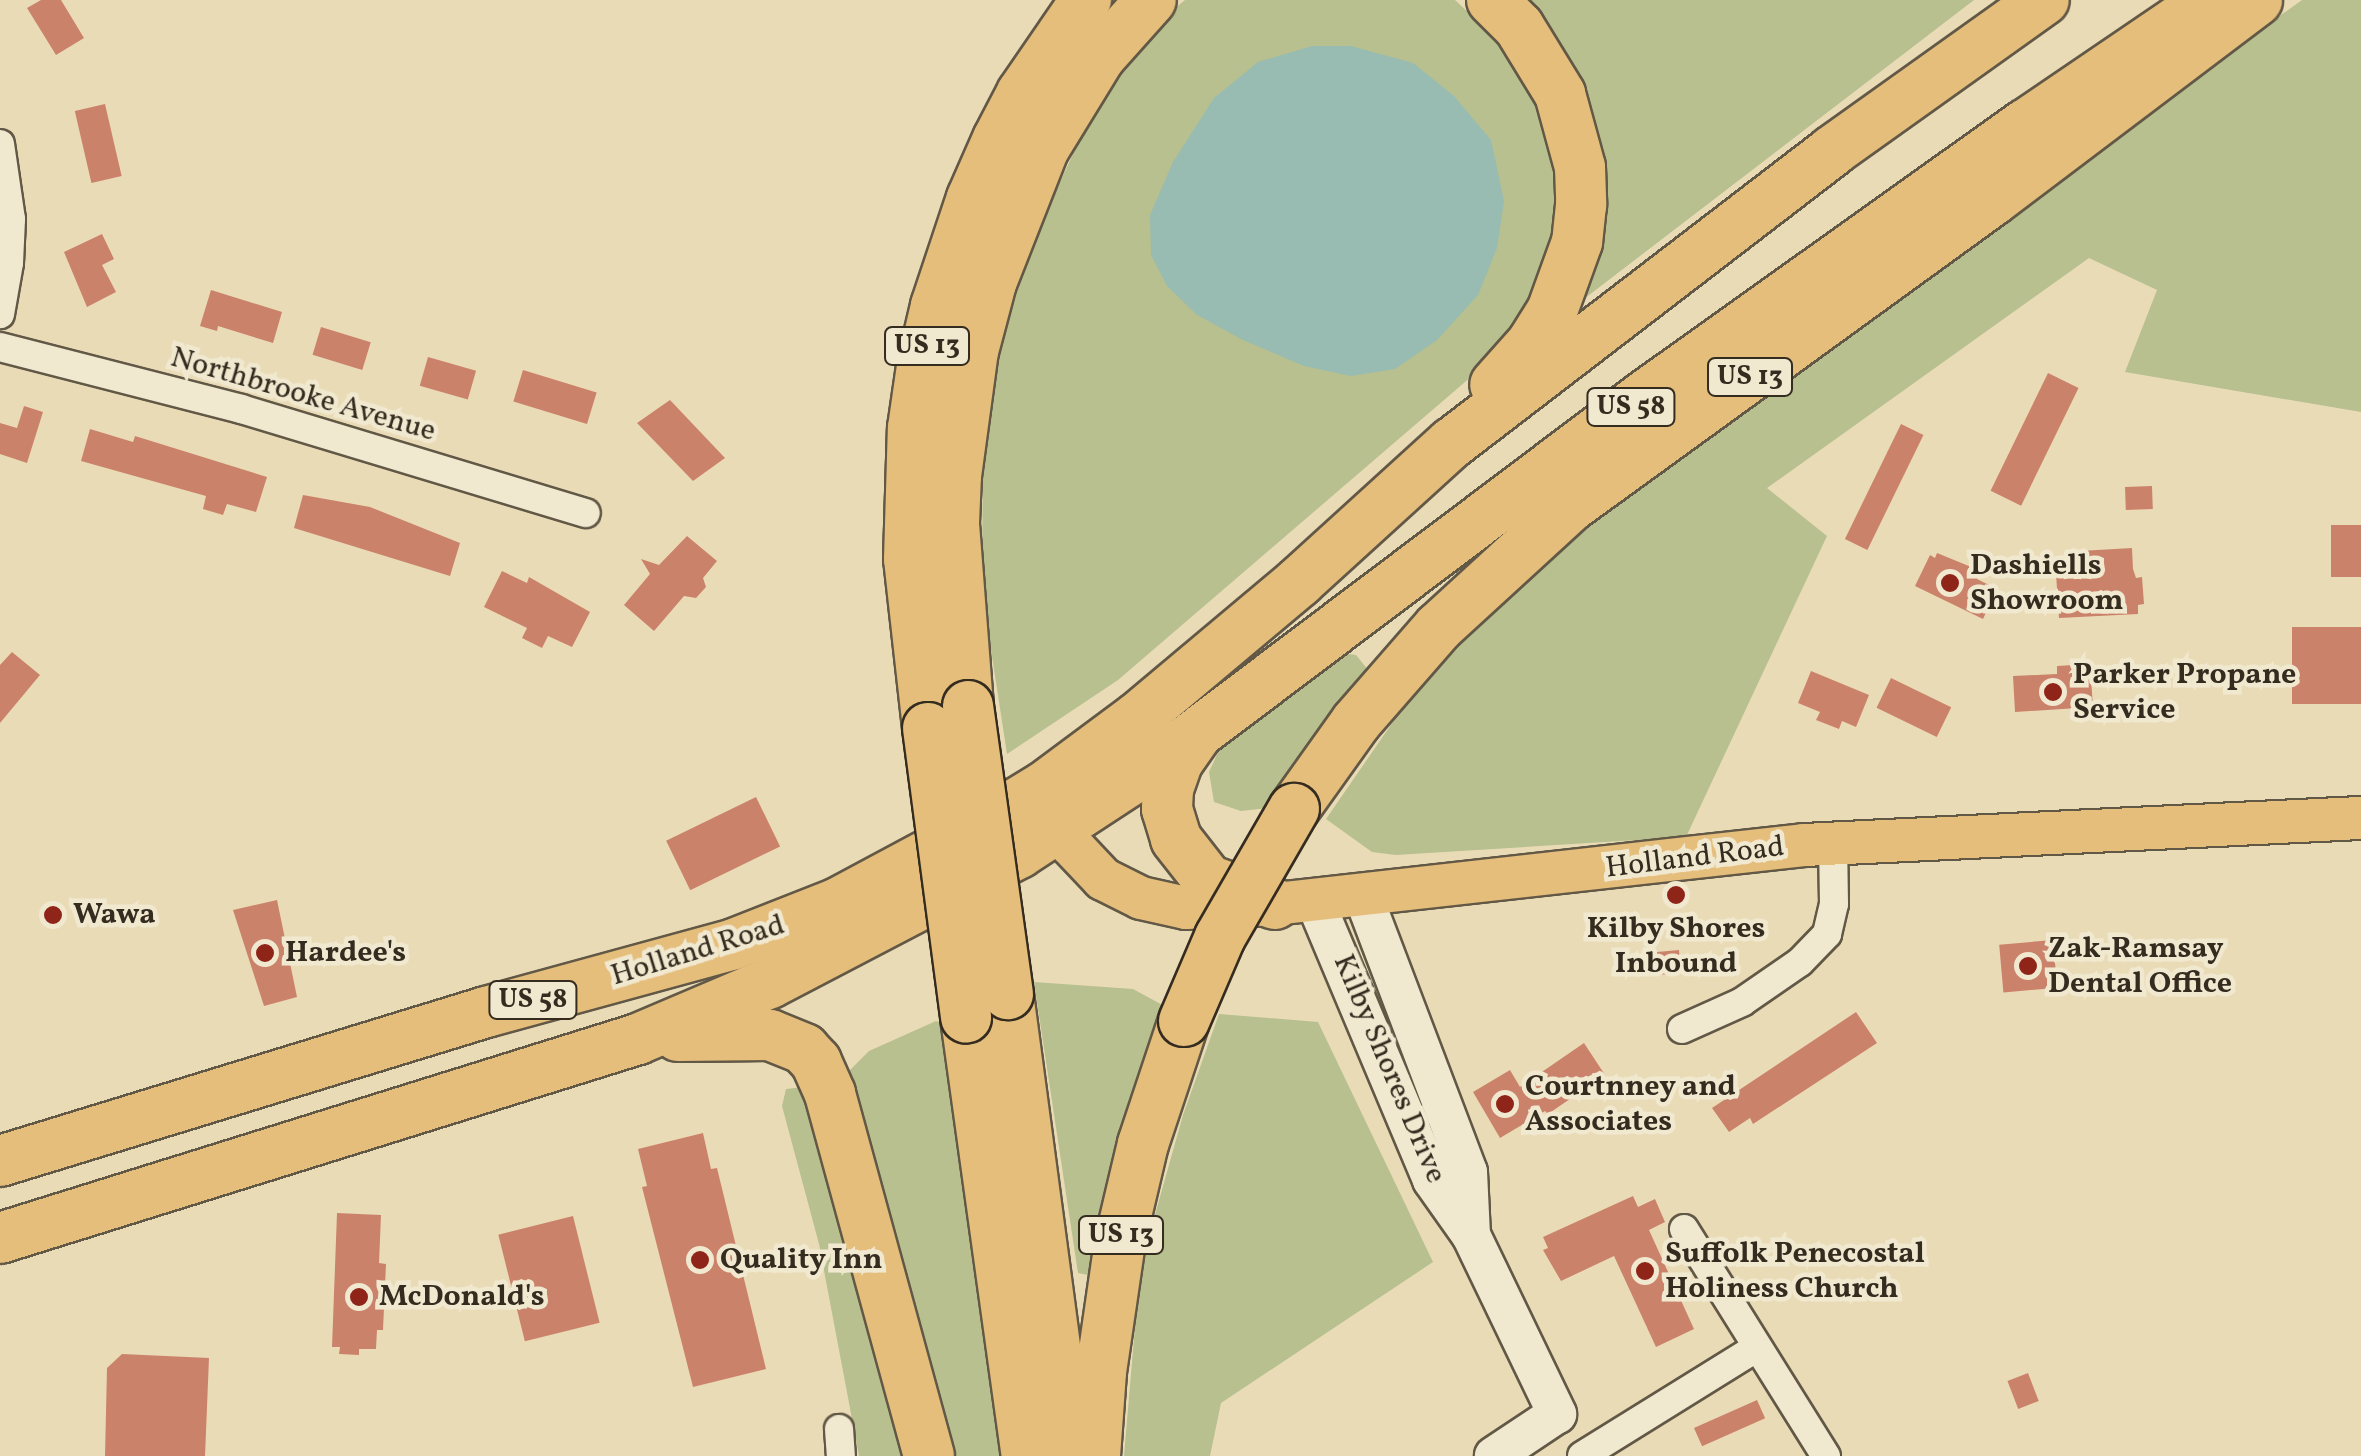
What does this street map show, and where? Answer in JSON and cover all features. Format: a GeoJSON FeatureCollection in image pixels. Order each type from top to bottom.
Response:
{"type":"FeatureCollection","features":[{"type":"Feature","properties":{"kind":"highway","name":"US 13"},"geometry":{"type":"LineString","coordinates":[[1027,1456],[966,1018],[948,717],[909,559],[912,446],[922,366],[966,216],[1022,94],[1086,0]]}},
{"type":"Feature","properties":{"kind":"highway"},"geometry":{"type":"LineString","coordinates":[[1070,1456],[1008,994],[948,717],[956,476],[973,351],[996,267],[1043,150],[1100,57],[1150,0]]}},
{"type":"Feature","properties":{"kind":"highway"},"geometry":{"type":"LineString","coordinates":[[1452,444],[1476,403],[1513,367],[1552,311],[1577,242],[1581,205],[1576,148],[1560,94],[1519,27],[1492,0]]}},
{"type":"Feature","properties":{"kind":"highway","name":"US 58"},"geometry":{"type":"LineString","coordinates":[[1053,806],[1211,657],[1452,444],[1832,151],[2044,0]]}},
{"type":"Feature","properties":{"kind":"highway","name":"US 58"},"geometry":{"type":"LineString","coordinates":[[1053,806],[1196,735],[1646,396],[2025,124],[2209,0]]}},
{"type":"Feature","properties":{"kind":"highway","name":"US 13"},"geometry":{"type":"LineString","coordinates":[[1095,1456],[1101,1372],[1120,1241],[1143,1144],[1184,1021],[1220,937],[1294,809],[1356,722],[1439,627],[1572,506],[1993,200],[2257,0]]}},
{"type":"Feature","properties":{"kind":"highway"},"geometry":{"type":"LineString","coordinates":[[1196,735],[1177,762],[1168,790],[1167,810],[1176,839],[1208,880],[1294,901]]}},
{"type":"Feature","properties":{"kind":"highway","name":"Holland Road"},"geometry":{"type":"LineString","coordinates":[[0,1238],[638,1039],[770,983],[872,932],[1053,806]]}},
{"type":"Feature","properties":{"kind":"highway","name":"Holland Road"},"geometry":{"type":"LineString","coordinates":[[0,1160],[770,931],[1053,806]]}},
{"type":"Feature","properties":{"kind":"highway"},"geometry":{"type":"LineString","coordinates":[[638,1039],[729,1032],[770,1035],[804,1049],[816,1062],[830,1094],[930,1456]]}},
{"type":"Feature","properties":{"kind":"main road","name":"Holland Road"},"geometry":{"type":"LineString","coordinates":[[1053,806],[1088,866],[1141,898],[1186,908],[1294,901],[1834,843],[2361,818]]}},
{"type":"Feature","properties":{"kind":"street"},"geometry":{"type":"LineString","coordinates":[[0,144],[11,219],[9,263],[0,314]]}},
{"type":"Feature","properties":{"kind":"street","name":"Northbrooke Avenue"},"geometry":{"type":"LineString","coordinates":[[0,347],[241,409],[586,513]]}},
{"type":"Feature","properties":{"kind":"street"},"geometry":{"type":"LineString","coordinates":[[1682,1030],[1742,1002],[1800,962],[1828,934],[1834,904],[1834,843]]}},
{"type":"Feature","properties":{"kind":"street","name":"Kilby Shores Drive"},"geometry":{"type":"LineString","coordinates":[[1362,894],[1468,1172],[1472,1235]]}},
{"type":"Feature","properties":{"kind":"street","name":"Kilby Shores Drive"},"geometry":{"type":"LineString","coordinates":[[1294,901],[1432,1180],[1472,1235],[1557,1414],[1582,1456]]}},
{"type":"Feature","properties":{"kind":"street"},"geometry":{"type":"LineString","coordinates":[[1684,1229],[1756,1348],[1788,1389],[1826,1456]]}},
{"type":"Feature","properties":{"kind":"street"},"geometry":{"type":"LineString","coordinates":[[1582,1456],[1756,1348]]}},
{"type":"Feature","properties":{"kind":"street"},"geometry":{"type":"LineString","coordinates":[[1494,1456],[1557,1414]]}},
{"type":"Feature","properties":{"kind":"green space"},"geometry":{"type":"Polygon","coordinates":[[[1185,0],[1455,0],[1519,60],[1560,162],[1556,256],[1515,332],[1472,376],[1118,680],[1007,754],[982,591],[983,442],[1000,346],[1035,236],[1086,126],[1137,40],[1185,0]]]}},
{"type":"Feature","properties":{"kind":"green space"},"geometry":{"type":"Polygon","coordinates":[[[1523,0],[1974,0],[1580,302],[1571,66],[1552,31],[1523,0]]]}},
{"type":"Feature","properties":{"kind":"green space"},"geometry":{"type":"Polygon","coordinates":[[[2302,0],[2361,0],[2361,412],[2125,372],[2157,290],[2089,258],[1767,488],[1827,536],[1686,837],[1396,855],[1372,852],[1326,819],[1437,658],[1642,475],[2302,0]]]}},
{"type":"Feature","properties":{"kind":"green space"},"geometry":{"type":"Polygon","coordinates":[[[1334,652],[1356,655],[1369,671],[1276,807],[1241,811],[1214,802],[1209,772],[1219,750],[1334,652]]]}},
{"type":"Feature","properties":{"kind":"green space"},"geometry":{"type":"Polygon","coordinates":[[[1034,982],[1133,989],[1168,1008],[1098,1277],[1078,1273],[1034,982]]]}},
{"type":"Feature","properties":{"kind":"green space"},"geometry":{"type":"Polygon","coordinates":[[[1219,1014],[1318,1022],[1433,1262],[1221,1403],[1210,1456],[1124,1456],[1140,1268],[1183,1115],[1219,1014]]]}},
{"type":"Feature","properties":{"kind":"green space"},"geometry":{"type":"Polygon","coordinates":[[[936,1021],[950,1025],[1008,1456],[950,1456],[848,1072],[869,1051],[936,1021]]]}},
{"type":"Feature","properties":{"kind":"green space"},"geometry":{"type":"Polygon","coordinates":[[[813,1086],[911,1456],[859,1456],[819,1244],[782,1106],[786,1089],[813,1086]]]}},
{"type":"Feature","properties":{"kind":"water"},"geometry":{"type":"Polygon","coordinates":[[[1312,46],[1351,46],[1413,63],[1454,96],[1491,140],[1504,201],[1497,248],[1478,295],[1437,340],[1395,369],[1351,376],[1304,366],[1243,340],[1197,315],[1167,286],[1151,255],[1150,215],[1173,162],[1214,98],[1258,62],[1312,46]]]}},
{"type":"Feature","properties":{"kind":"building"},"geometry":{"type":"Polygon","coordinates":[[[41,0],[61,0],[84,38],[56,55],[27,8],[41,0]]]}},
{"type":"Feature","properties":{"kind":"building"},"geometry":{"type":"Polygon","coordinates":[[[105,104],[122,176],[91,183],[75,111],[105,104]]]}},
{"type":"Feature","properties":{"kind":"building"},"geometry":{"type":"Polygon","coordinates":[[[102,234],[114,259],[102,265],[116,292],[87,307],[64,252],[102,234]]]}},
{"type":"Feature","properties":{"kind":"building"},"geometry":{"type":"Polygon","coordinates":[[[211,290],[282,312],[273,343],[218,326],[217,331],[200,326],[211,290]]]}},
{"type":"Feature","properties":{"kind":"building"},"geometry":{"type":"Polygon","coordinates":[[[321,327],[371,342],[362,370],[313,355],[321,327]]]}},
{"type":"Feature","properties":{"kind":"building"},"geometry":{"type":"Polygon","coordinates":[[[428,357],[476,371],[468,400],[420,386],[428,357]]]}},
{"type":"Feature","properties":{"kind":"building"},"geometry":{"type":"Polygon","coordinates":[[[523,370],[597,393],[587,424],[513,402],[523,370]]]}},
{"type":"Feature","properties":{"kind":"building"},"geometry":{"type":"Polygon","coordinates":[[[2048,373],[2079,388],[2021,506],[1991,491],[2048,373]]]}},
{"type":"Feature","properties":{"kind":"building"},"geometry":{"type":"Polygon","coordinates":[[[670,400],[725,458],[693,481],[637,423],[670,400]]]}},
{"type":"Feature","properties":{"kind":"building"},"geometry":{"type":"Polygon","coordinates":[[[24,406],[43,412],[27,463],[0,454],[0,423],[17,428],[24,406]]]}},
{"type":"Feature","properties":{"kind":"building"},"geometry":{"type":"Polygon","coordinates":[[[1901,424],[1923,435],[1867,550],[1845,539],[1901,424]]]}},
{"type":"Feature","properties":{"kind":"building"},"geometry":{"type":"Polygon","coordinates":[[[90,429],[133,442],[135,436],[267,477],[256,512],[227,504],[223,515],[203,509],[206,496],[81,461],[90,429]]]}},
{"type":"Feature","properties":{"kind":"building"},"geometry":{"type":"Polygon","coordinates":[[[2152,486],[2153,509],[2126,510],[2125,487],[2152,486]]]}},
{"type":"Feature","properties":{"kind":"building"},"geometry":{"type":"Polygon","coordinates":[[[303,495],[370,507],[460,543],[450,576],[294,528],[303,495]]]}},
{"type":"Feature","properties":{"kind":"building"},"geometry":{"type":"Polygon","coordinates":[[[2331,525],[2361,525],[2361,577],[2331,577],[2331,525]]]}},
{"type":"Feature","properties":{"kind":"building"},"geometry":{"type":"Polygon","coordinates":[[[687,536],[717,561],[703,578],[706,587],[696,598],[684,596],[654,631],[624,605],[650,574],[641,559],[659,565],[687,536]]]}},
{"type":"Feature","properties":{"kind":"building"},"geometry":{"type":"Polygon","coordinates":[[[2132,548],[2136,578],[2142,577],[2144,604],[2138,605],[2138,614],[2059,618],[2056,574],[2068,573],[2068,564],[2081,563],[2080,551],[2132,548]]]}},
{"type":"Feature","properties":{"kind":"building","name":"Dashiells Showroom"},"geometry":{"type":"Polygon","coordinates":[[[1937,553],[1981,571],[1977,579],[1997,589],[1983,619],[1915,586],[1930,555],[1935,558],[1937,553]]]}},
{"type":"Feature","properties":{"kind":"building"},"geometry":{"type":"Polygon","coordinates":[[[502,571],[527,583],[529,577],[590,612],[572,647],[548,636],[542,648],[522,638],[527,628],[484,607],[502,571]]]}},
{"type":"Feature","properties":{"kind":"building"},"geometry":{"type":"Polygon","coordinates":[[[2292,627],[2361,627],[2361,704],[2292,704],[2292,627]]]}},
{"type":"Feature","properties":{"kind":"building"},"geometry":{"type":"Polygon","coordinates":[[[12,652],[40,675],[0,723],[0,665],[12,652]]]}},
{"type":"Feature","properties":{"kind":"building","name":"Parker Propane Service"},"geometry":{"type":"Polygon","coordinates":[[[2090,664],[2093,707],[2015,712],[2013,676],[2057,674],[2057,666],[2090,664]]]}},
{"type":"Feature","properties":{"kind":"building"},"geometry":{"type":"Polygon","coordinates":[[[1811,671],[1869,695],[1856,727],[1842,721],[1839,729],[1816,720],[1820,712],[1798,703],[1811,671]]]}},
{"type":"Feature","properties":{"kind":"building"},"geometry":{"type":"Polygon","coordinates":[[[1891,678],[1951,707],[1937,737],[1877,708],[1891,678]]]}},
{"type":"Feature","properties":{"kind":"building"},"geometry":{"type":"Polygon","coordinates":[[[756,797],[780,846],[690,890],[666,841],[756,797]]]}},
{"type":"Feature","properties":{"kind":"building","name":"Hardee's"},"geometry":{"type":"Polygon","coordinates":[[[277,900],[297,997],[264,1006],[233,910],[277,900]]]}},
{"type":"Feature","properties":{"kind":"building","name":"Zak-Ramsay Dental Office"},"geometry":{"type":"Polygon","coordinates":[[[2053,940],[2057,988],[2003,993],[1999,945],[2053,940]]]}},
{"type":"Feature","properties":{"kind":"building"},"geometry":{"type":"Polygon","coordinates":[[[1679,950],[1681,973],[1645,976],[1643,953],[1679,950]]]}},
{"type":"Feature","properties":{"kind":"building"},"geometry":{"type":"Polygon","coordinates":[[[1856,1012],[1877,1043],[1753,1124],[1750,1118],[1729,1132],[1712,1108],[1856,1012]]]}},
{"type":"Feature","properties":{"kind":"building"},"geometry":{"type":"Polygon","coordinates":[[[1584,1043],[1605,1075],[1548,1114],[1545,1111],[1500,1138],[1473,1092],[1510,1070],[1520,1087],[1584,1043]]]}},
{"type":"Feature","properties":{"kind":"building","name":"Quality Inn"},"geometry":{"type":"Polygon","coordinates":[[[703,1133],[711,1169],[717,1168],[766,1369],[693,1387],[642,1187],[647,1186],[638,1149],[703,1133]]]}},
{"type":"Feature","properties":{"kind":"building","name":"Suffolk Penecostal Holiness Church"},"geometry":{"type":"Polygon","coordinates":[[[1633,1196],[1638,1207],[1655,1199],[1665,1222],[1649,1230],[1694,1329],[1656,1347],[1614,1256],[1561,1281],[1543,1250],[1548,1248],[1543,1237],[1633,1196]]]}},
{"type":"Feature","properties":{"kind":"building","name":"McDonald's"},"geometry":{"type":"Polygon","coordinates":[[[337,1213],[381,1215],[379,1263],[386,1264],[383,1330],[377,1330],[376,1349],[359,1349],[359,1355],[339,1354],[340,1347],[332,1347],[337,1213]]]}},
{"type":"Feature","properties":{"kind":"building"},"geometry":{"type":"Polygon","coordinates":[[[573,1216],[600,1323],[525,1341],[498,1235],[573,1216]]]}},
{"type":"Feature","properties":{"kind":"building"},"geometry":{"type":"Polygon","coordinates":[[[122,1354],[209,1358],[205,1456],[105,1456],[107,1368],[122,1354]]]}},
{"type":"Feature","properties":{"kind":"building"},"geometry":{"type":"Polygon","coordinates":[[[2028,1373],[2039,1401],[2018,1409],[2007,1381],[2028,1373]]]}},
{"type":"Feature","properties":{"kind":"building"},"geometry":{"type":"Polygon","coordinates":[[[1757,1400],[1765,1418],[1702,1446],[1694,1428],[1757,1400]]]}},
{"type":"Feature","properties":{"kind":"place","name":"Dashiells Showroom"},"geometry":{"type":"Point","coordinates":[1950,583]}},
{"type":"Feature","properties":{"kind":"place","name":"Parker Propane Service"},"geometry":{"type":"Point","coordinates":[2053,692]}},
{"type":"Feature","properties":{"kind":"place","name":"Kilby Shores Inbound"},"geometry":{"type":"Point","coordinates":[1676,895]}},
{"type":"Feature","properties":{"kind":"place","name":"Wawa"},"geometry":{"type":"Point","coordinates":[53,915]}},
{"type":"Feature","properties":{"kind":"place","name":"Hardee's"},"geometry":{"type":"Point","coordinates":[265,953]}},
{"type":"Feature","properties":{"kind":"place","name":"Zak-Ramsay Dental Office"},"geometry":{"type":"Point","coordinates":[2028,966]}},
{"type":"Feature","properties":{"kind":"place","name":"Courtnney and Associates"},"geometry":{"type":"Point","coordinates":[1505,1104]}},
{"type":"Feature","properties":{"kind":"place","name":"Quality Inn"},"geometry":{"type":"Point","coordinates":[700,1260]}},
{"type":"Feature","properties":{"kind":"place","name":"Suffolk Penecostal Holiness Church"},"geometry":{"type":"Point","coordinates":[1645,1271]}},
{"type":"Feature","properties":{"kind":"place","name":"McDonald's"},"geometry":{"type":"Point","coordinates":[359,1297]}}]}
